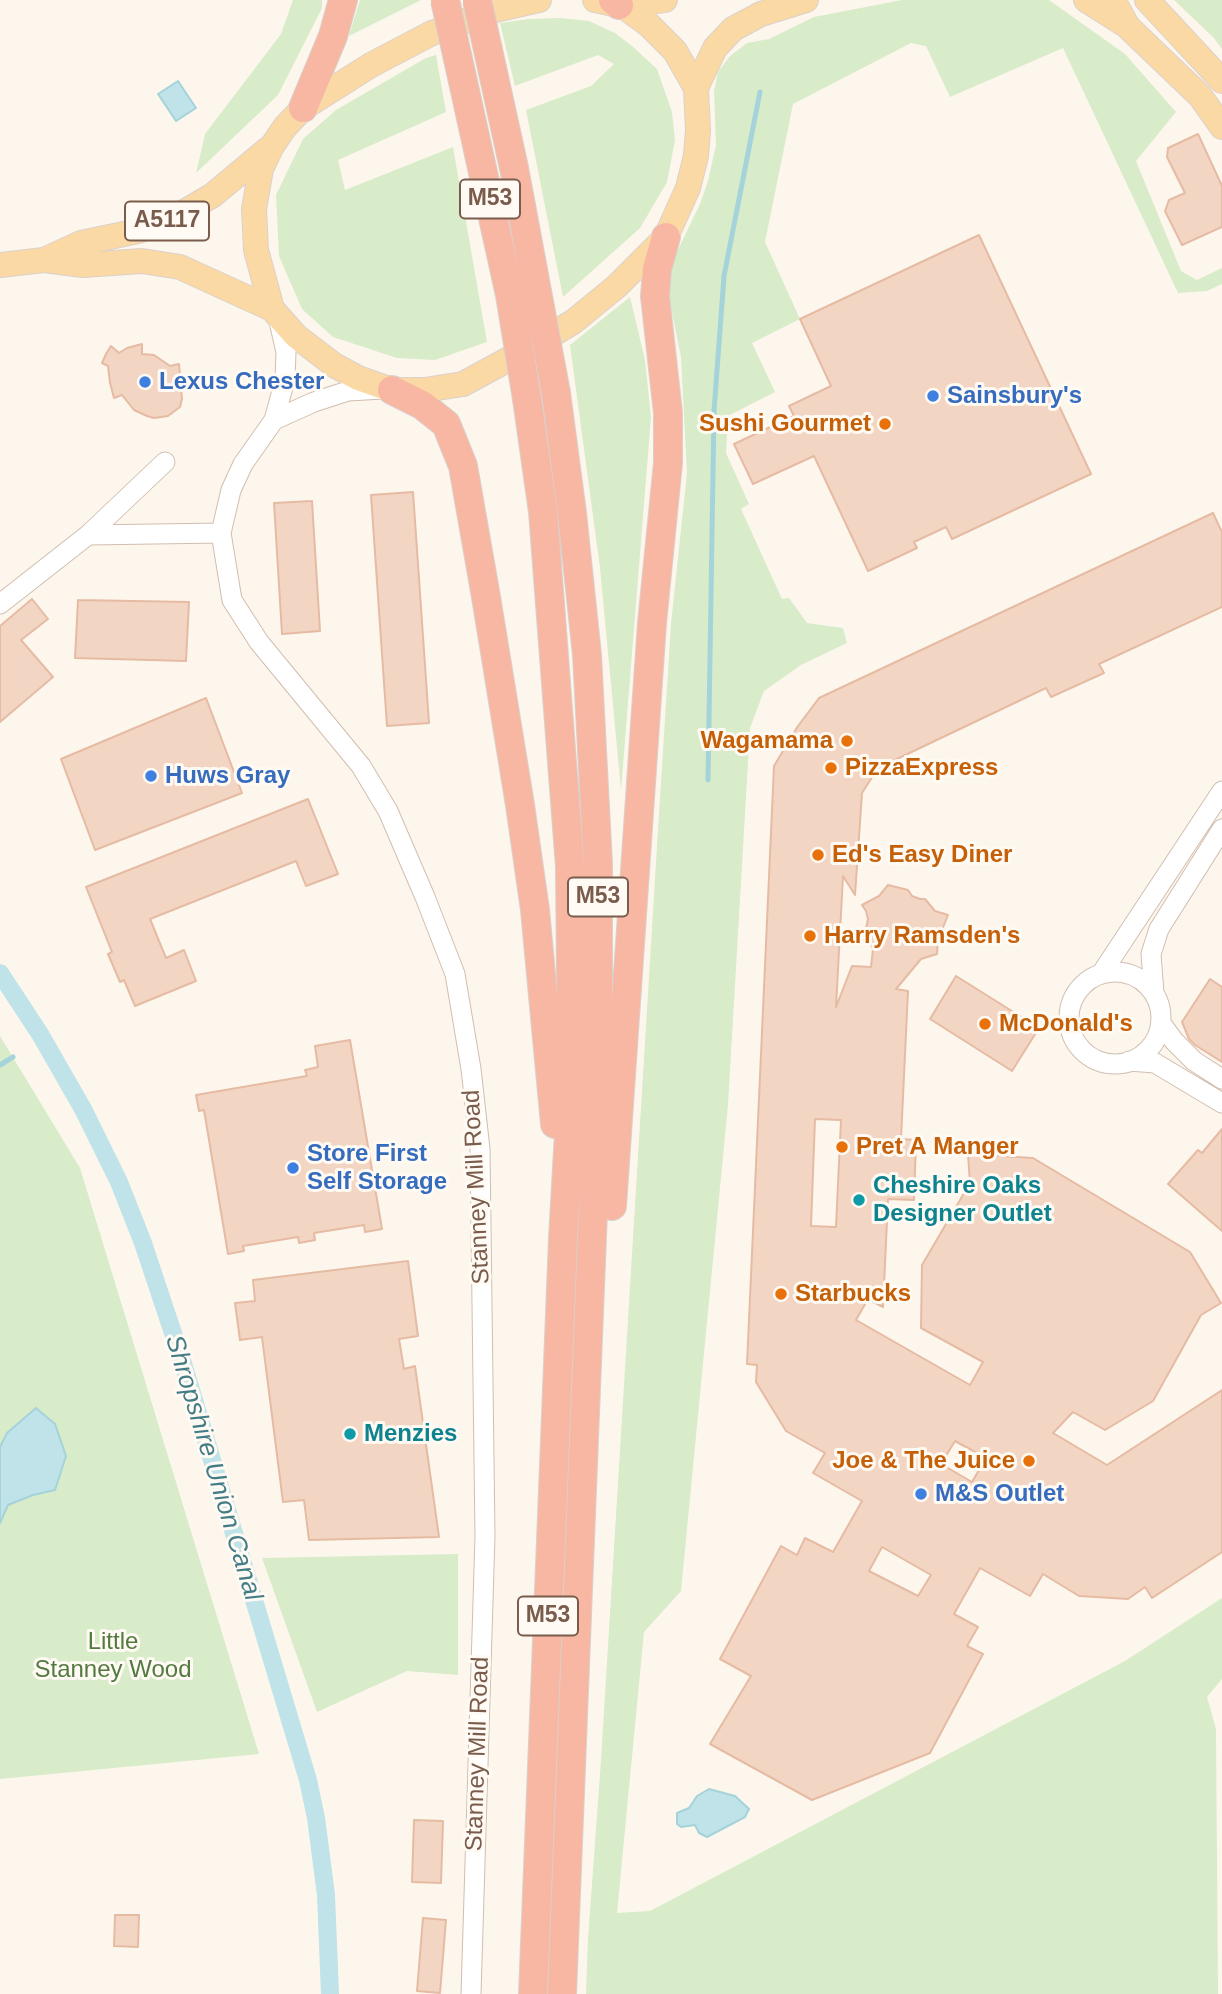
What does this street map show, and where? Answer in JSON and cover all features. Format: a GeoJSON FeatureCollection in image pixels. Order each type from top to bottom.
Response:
{"type":"FeatureCollection","features":[{"type":"Feature","properties":{"kind":"highway"},"geometry":{"type":"LineString","coordinates":[[303,108],[333,36],[343,0]]}},
{"type":"Feature","properties":{"kind":"highway","name":"M53"},"geometry":{"type":"LineString","coordinates":[[445,0],[510,295],[527,399],[543,512],[570,867],[572,1080],[563,1238],[533,1994]]}},
{"type":"Feature","properties":{"kind":"highway","name":"M53"},"geometry":{"type":"LineString","coordinates":[[477,0],[514,168],[556,393],[587,655],[598,863],[598,1085],[562,1994]]}},
{"type":"Feature","properties":{"kind":"highway"},"geometry":{"type":"LineString","coordinates":[[585,1403],[611,1214],[652,623],[668,463],[668,413],[655,296],[657,269],[666,237]]}},
{"type":"Feature","properties":{"kind":"highway"},"geometry":{"type":"LineString","coordinates":[[390,389],[422,405],[446,424],[463,466],[508,727],[535,910],[563,1238]]}},
{"type":"Feature","properties":{"kind":"main road"},"geometry":{"type":"LineString","coordinates":[[539,0],[495,10],[432,33],[371,65],[303,108],[272,146],[261,169],[254,209],[256,250],[275,313],[296,336],[334,365],[358,378],[390,389],[425,390],[463,384],[573,321],[617,286],[666,237],[688,188],[696,156],[696,88],[676,51],[649,25],[612,3]]}},
{"type":"Feature","properties":{"kind":"main road"},"geometry":{"type":"LineString","coordinates":[[612,3],[665,0]]}},
{"type":"Feature","properties":{"kind":"main road"},"geometry":{"type":"LineString","coordinates":[[696,88],[715,48],[733,29],[761,14],[806,0]]}},
{"type":"Feature","properties":{"kind":"main road"},"geometry":{"type":"LineString","coordinates":[[1086,0],[1128,26],[1200,96],[1222,127]]}},
{"type":"Feature","properties":{"kind":"main road"},"geometry":{"type":"LineString","coordinates":[[1113,0],[1128,26]]}},
{"type":"Feature","properties":{"kind":"main road"},"geometry":{"type":"LineString","coordinates":[[1147,0],[1222,81]]}},
{"type":"Feature","properties":{"kind":"main road","name":"A5117"},"geometry":{"type":"LineString","coordinates":[[44,260],[82,243],[138,231],[174,218],[213,195],[272,146]]}},
{"type":"Feature","properties":{"kind":"main road","name":"A5117"},"geometry":{"type":"LineString","coordinates":[[0,265],[44,260],[83,265],[142,261],[180,267],[275,313]]}},
{"type":"Feature","properties":{"kind":"street","name":"Stanney Mill Road"},"geometry":{"type":"LineString","coordinates":[[275,313],[286,352],[285,380],[274,420],[243,464],[231,490],[220,533],[232,600],[259,642],[361,766],[388,811],[455,974],[471,1069],[480,1149],[485,1522],[471,1994]]}},
{"type":"Feature","properties":{"kind":"street","name":"Stanney Mill Road"},"geometry":{"type":"LineString","coordinates":[[274,420],[314,401],[348,391],[390,389]]}},
{"type":"Feature","properties":{"kind":"street"},"geometry":{"type":"LineString","coordinates":[[0,604],[88,535],[165,462]]}},
{"type":"Feature","properties":{"kind":"street"},"geometry":{"type":"LineString","coordinates":[[88,535],[220,533]]}},
{"type":"Feature","properties":{"kind":"street"},"geometry":{"type":"LineString","coordinates":[[1101,974],[1222,791]]}},
{"type":"Feature","properties":{"kind":"street"},"geometry":{"type":"LineString","coordinates":[[1154,993],[1138,978],[1124,973],[1101,974],[1084,984],[1073,1000],[1070,1022],[1076,1041],[1095,1059],[1116,1064],[1138,1058],[1156,1038],[1161,1023],[1159,1005],[1154,993],[1151,954],[1159,929],[1222,830]]}},
{"type":"Feature","properties":{"kind":"street"},"geometry":{"type":"LineString","coordinates":[[1161,1023],[1174,1041],[1194,1060],[1222,1079]]}},
{"type":"Feature","properties":{"kind":"street"},"geometry":{"type":"LineString","coordinates":[[1129,1061],[1155,1063],[1222,1102]]}},
{"type":"Feature","properties":{"kind":"green space"},"geometry":{"type":"Polygon","coordinates":[[[293,0],[322,0],[322,8],[278,95],[196,173],[205,134],[281,34],[293,0]]]}},
{"type":"Feature","properties":{"kind":"green space"},"geometry":{"type":"Polygon","coordinates":[[[360,0],[421,0],[349,36],[360,0]]]}},
{"type":"Feature","properties":{"kind":"green space"},"geometry":{"type":"Polygon","coordinates":[[[902,0],[1049,0],[1125,54],[1176,112],[1136,161],[1181,271],[1197,280],[1222,268],[1222,284],[1207,291],[1178,293],[1063,48],[950,97],[926,46],[911,43],[793,104],[765,242],[800,319],[752,343],[775,392],[728,416],[726,453],[749,504],[741,509],[782,599],[789,598],[807,623],[843,628],[847,643],[801,665],[764,691],[750,728],[728,1105],[681,1591],[644,1632],[617,1913],[650,1911],[1125,1661],[1222,1598],[1222,1679],[1207,1697],[1216,1729],[1218,1994],[586,1994],[671,624],[687,473],[681,357],[668,277],[708,181],[716,145],[714,91],[718,72],[730,56],[747,43],[769,39],[814,17],[902,0]]]}},
{"type":"Feature","properties":{"kind":"green space"},"geometry":{"type":"Polygon","coordinates":[[[1174,0],[1222,0],[1222,49],[1213,37],[1174,0]]]}},
{"type":"Feature","properties":{"kind":"green space"},"geometry":{"type":"Polygon","coordinates":[[[560,18],[589,21],[615,33],[657,69],[672,112],[675,140],[667,182],[640,228],[563,297],[526,110],[591,86],[614,64],[598,55],[515,86],[500,23],[560,18]]]}},
{"type":"Feature","properties":{"kind":"green space"},"geometry":{"type":"Polygon","coordinates":[[[436,55],[446,112],[338,160],[345,190],[453,147],[487,342],[435,360],[397,358],[333,337],[302,309],[279,256],[276,195],[303,139],[336,110],[426,58],[436,55]]]}},
{"type":"Feature","properties":{"kind":"green space"},"geometry":{"type":"Polygon","coordinates":[[[630,297],[645,360],[651,417],[621,790],[600,568],[570,345],[630,297]]]}},
{"type":"Feature","properties":{"kind":"green space","name":"Little Stanney Wood"},"geometry":{"type":"Polygon","coordinates":[[[0,1036],[80,1168],[259,1754],[0,1779],[0,1036]]]}},
{"type":"Feature","properties":{"kind":"green space"},"geometry":{"type":"Polygon","coordinates":[[[458,1554],[458,1675],[407,1671],[317,1712],[262,1558],[458,1554]]]}},
{"type":"Feature","properties":{"kind":"water"},"geometry":{"type":"Polygon","coordinates":[[[178,81],[196,108],[176,121],[158,94],[178,81]]]}},
{"type":"Feature","properties":{"kind":"water"},"geometry":{"type":"Polygon","coordinates":[[[36,1408],[55,1424],[66,1456],[55,1490],[8,1505],[0,1523],[0,1447],[7,1433],[36,1408]]]}},
{"type":"Feature","properties":{"kind":"water"},"geometry":{"type":"Polygon","coordinates":[[[709,1789],[735,1796],[749,1809],[745,1817],[707,1837],[699,1833],[695,1825],[681,1827],[677,1824],[677,1813],[689,1808],[697,1796],[709,1789]]]}},
{"type":"Feature","properties":{"kind":"building"},"geometry":{"type":"Polygon","coordinates":[[[1198,134],[1222,186],[1222,227],[1182,245],[1165,211],[1169,200],[1185,193],[1167,157],[1168,148],[1198,134]]]}},
{"type":"Feature","properties":{"kind":"building","name":"Sainsbury's"},"geometry":{"type":"Polygon","coordinates":[[[979,235],[1091,474],[952,539],[946,527],[914,542],[917,548],[868,571],[814,456],[753,484],[734,444],[794,416],[789,406],[831,386],[800,319],[979,235]]]}},
{"type":"Feature","properties":{"kind":"building","name":"Lexus Chester"},"geometry":{"type":"Polygon","coordinates":[[[142,344],[142,354],[154,355],[170,366],[179,364],[182,399],[180,407],[168,416],[147,416],[134,410],[122,395],[114,398],[108,366],[102,363],[106,354],[111,346],[119,353],[142,344]]]}},
{"type":"Feature","properties":{"kind":"building"},"geometry":{"type":"Polygon","coordinates":[[[413,492],[429,723],[387,726],[371,495],[413,492]]]}},
{"type":"Feature","properties":{"kind":"building"},"geometry":{"type":"Polygon","coordinates":[[[312,501],[320,631],[282,634],[274,503],[312,501]]]}},
{"type":"Feature","properties":{"kind":"building"},"geometry":{"type":"Polygon","coordinates":[[[1213,513],[1222,532],[1222,607],[1099,664],[1104,673],[1051,697],[1046,688],[878,768],[862,793],[855,895],[843,876],[836,1007],[852,966],[871,967],[873,949],[865,933],[868,919],[862,905],[879,896],[888,885],[908,890],[912,896],[925,899],[935,911],[948,915],[938,940],[937,954],[921,959],[896,989],[908,991],[901,1139],[916,1140],[914,1200],[888,1199],[883,1307],[868,1299],[856,1320],[970,1385],[983,1362],[921,1328],[922,1265],[970,1183],[968,1154],[1033,1158],[1190,1252],[1221,1303],[1201,1315],[1153,1401],[1105,1430],[1073,1412],[1053,1433],[1107,1465],[1222,1390],[1222,1552],[1152,1598],[1145,1587],[1128,1599],[1079,1596],[1043,1574],[1030,1596],[980,1568],[954,1614],[978,1627],[967,1646],[983,1654],[930,1753],[812,1800],[710,1744],[751,1676],[720,1659],[781,1546],[797,1555],[805,1538],[833,1552],[862,1501],[813,1473],[825,1453],[786,1431],[756,1382],[757,1365],[747,1364],[774,766],[819,698],[1213,513]],[[815,1119],[811,1226],[836,1227],[841,1120],[815,1119]],[[955,1441],[941,1464],[972,1482],[986,1458],[955,1441]],[[882,1547],[869,1571],[918,1596],[931,1575],[882,1547]]]}},
{"type":"Feature","properties":{"kind":"building"},"geometry":{"type":"Polygon","coordinates":[[[32,599],[48,619],[21,640],[53,677],[0,722],[0,626],[32,599]]]}},
{"type":"Feature","properties":{"kind":"building"},"geometry":{"type":"Polygon","coordinates":[[[78,600],[189,602],[186,661],[75,658],[78,600]]]}},
{"type":"Feature","properties":{"kind":"building","name":"Huws Gray"},"geometry":{"type":"Polygon","coordinates":[[[206,698],[242,793],[95,850],[61,759],[206,698]]]}},
{"type":"Feature","properties":{"kind":"building"},"geometry":{"type":"Polygon","coordinates":[[[308,799],[338,874],[306,886],[296,861],[150,919],[166,958],[184,950],[196,981],[135,1006],[124,980],[120,982],[108,954],[112,952],[86,887],[308,799]]]}},
{"type":"Feature","properties":{"kind":"building","name":"McDonald's"},"geometry":{"type":"Polygon","coordinates":[[[956,976],[1039,1028],[1012,1071],[930,1019],[956,976]]]}},
{"type":"Feature","properties":{"kind":"building"},"geometry":{"type":"Polygon","coordinates":[[[1210,979],[1222,987],[1222,1062],[1189,1039],[1182,1022],[1210,979]]]}},
{"type":"Feature","properties":{"kind":"building","name":"Store First Self Storage"},"geometry":{"type":"Polygon","coordinates":[[[350,1040],[382,1229],[365,1232],[364,1225],[314,1233],[315,1240],[299,1243],[298,1237],[243,1246],[244,1251],[228,1254],[204,1110],[199,1111],[196,1095],[307,1076],[305,1070],[318,1067],[315,1046],[350,1040]]]}},
{"type":"Feature","properties":{"kind":"building"},"geometry":{"type":"Polygon","coordinates":[[[1222,1129],[1222,1231],[1168,1184],[1198,1150],[1202,1153],[1222,1129]]]}},
{"type":"Feature","properties":{"kind":"building","name":"Menzies"},"geometry":{"type":"Polygon","coordinates":[[[408,1261],[418,1336],[399,1339],[404,1369],[415,1366],[439,1537],[309,1540],[304,1500],[283,1502],[262,1337],[240,1340],[235,1303],[255,1301],[253,1280],[408,1261]]]}},
{"type":"Feature","properties":{"kind":"building"},"geometry":{"type":"Polygon","coordinates":[[[414,1820],[443,1821],[441,1883],[412,1882],[414,1820]]]}},
{"type":"Feature","properties":{"kind":"building"},"geometry":{"type":"Polygon","coordinates":[[[115,1915],[139,1915],[138,1947],[114,1946],[115,1915]]]}},
{"type":"Feature","properties":{"kind":"building"},"geometry":{"type":"Polygon","coordinates":[[[423,1918],[446,1920],[440,1993],[417,1991],[423,1918]]]}},
{"type":"Feature","properties":{"kind":"waterway"},"geometry":{"type":"LineString","coordinates":[[708,780],[714,411],[724,276],[760,92]]}},
{"type":"Feature","properties":{"kind":"waterway","name":"Shropshire Union Canal"},"geometry":{"type":"LineString","coordinates":[[0,973],[40,1034],[83,1109],[119,1182],[143,1243],[182,1360],[308,1780],[326,1895],[330,1994]]}},
{"type":"Feature","properties":{"kind":"waterway"},"geometry":{"type":"LineString","coordinates":[[0,1065],[13,1057]]}},
{"type":"Feature","properties":{"kind":"place","name":"Lexus Chester"},"geometry":{"type":"Point","coordinates":[145,382]}},
{"type":"Feature","properties":{"kind":"place","name":"Sainsbury's"},"geometry":{"type":"Point","coordinates":[933,396]}},
{"type":"Feature","properties":{"kind":"place","name":"Sushi Gourmet"},"geometry":{"type":"Point","coordinates":[885,424]}},
{"type":"Feature","properties":{"kind":"place","name":"Wagamama"},"geometry":{"type":"Point","coordinates":[847,741]}},
{"type":"Feature","properties":{"kind":"place","name":"PizzaExpress"},"geometry":{"type":"Point","coordinates":[831,768]}},
{"type":"Feature","properties":{"kind":"place","name":"Huws Gray"},"geometry":{"type":"Point","coordinates":[151,776]}},
{"type":"Feature","properties":{"kind":"place","name":"Ed's Easy Diner"},"geometry":{"type":"Point","coordinates":[818,855]}},
{"type":"Feature","properties":{"kind":"place","name":"Harry Ramsden's"},"geometry":{"type":"Point","coordinates":[810,936]}},
{"type":"Feature","properties":{"kind":"place","name":"McDonald's"},"geometry":{"type":"Point","coordinates":[985,1024]}},
{"type":"Feature","properties":{"kind":"place","name":"Pret A Manger"},"geometry":{"type":"Point","coordinates":[842,1147]}},
{"type":"Feature","properties":{"kind":"place","name":"Store First Self Storage"},"geometry":{"type":"Point","coordinates":[293,1168]}},
{"type":"Feature","properties":{"kind":"place","name":"Cheshire Oaks Designer Outlet"},"geometry":{"type":"Point","coordinates":[859,1200]}},
{"type":"Feature","properties":{"kind":"place","name":"Starbucks"},"geometry":{"type":"Point","coordinates":[781,1294]}},
{"type":"Feature","properties":{"kind":"place","name":"Menzies"},"geometry":{"type":"Point","coordinates":[350,1434]}},
{"type":"Feature","properties":{"kind":"place","name":"Joe & The Juice"},"geometry":{"type":"Point","coordinates":[1029,1461]}},
{"type":"Feature","properties":{"kind":"place","name":"M&S Outlet"},"geometry":{"type":"Point","coordinates":[921,1494]}}]}
